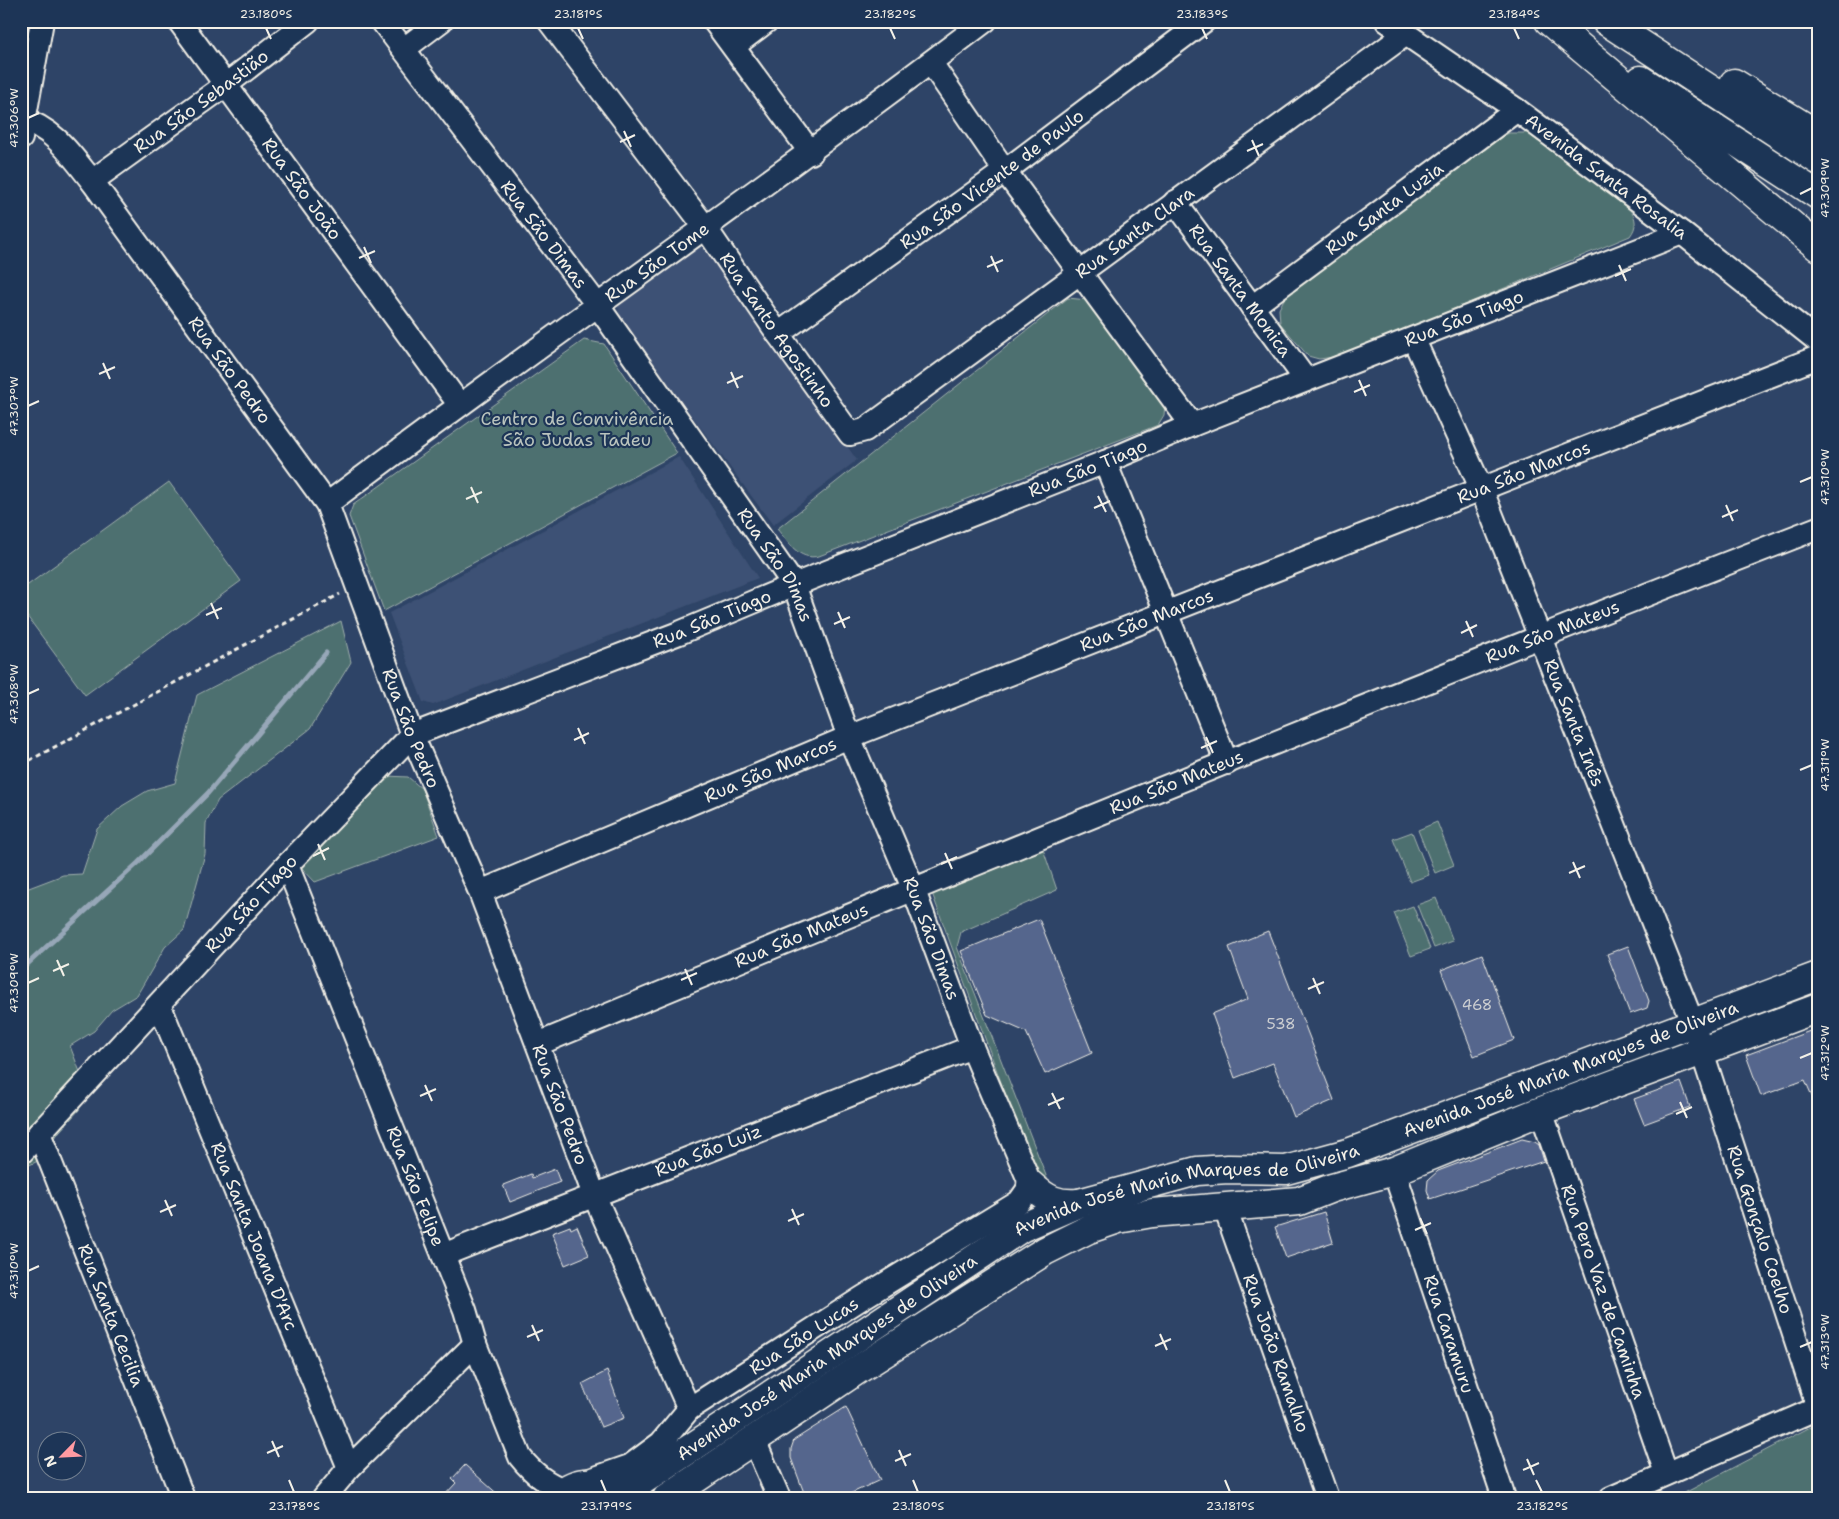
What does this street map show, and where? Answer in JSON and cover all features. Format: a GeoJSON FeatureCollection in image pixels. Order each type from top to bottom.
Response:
{"type":"FeatureCollection","features":[{"type":"Feature","properties":{"kind":"main road"},"geometry":{"type":"LineString","coordinates":[[1549,21],[1818,195]]}},
{"type":"Feature","properties":{"kind":"main road"},"geometry":{"type":"LineString","coordinates":[[1549,21],[1818,247]]}},
{"type":"Feature","properties":{"kind":"main road"},"geometry":{"type":"LineString","coordinates":[[1606,21],[1818,160]]}},
{"type":"Feature","properties":{"kind":"main road"},"geometry":{"type":"LineString","coordinates":[[1617,21],[1732,82],[1818,135]]}},
{"type":"Feature","properties":{"kind":"main road","name":"Avenida José Maria Marques de Oliveira"},"geometry":{"type":"LineString","coordinates":[[584,1491],[637,1483],[1023,1227],[1079,1203],[1197,1172],[1228,1168],[1286,1170],[1376,1143],[1818,976]]}},
{"type":"Feature","properties":{"kind":"main road","name":"Avenida José Maria Marques de Oliveira"},"geometry":{"type":"LineString","coordinates":[[667,1498],[859,1369],[1045,1251],[1089,1229],[1118,1219],[1152,1214],[1299,1201],[1332,1188],[1394,1171],[1540,1111],[1818,1008]]}},
{"type":"Feature","properties":{"kind":"main road"},"geometry":{"type":"LineString","coordinates":[[1332,1188],[1346,1178],[1389,1159],[1386,1150],[1376,1143]]}},
{"type":"Feature","properties":{"kind":"main road"},"geometry":{"type":"LineString","coordinates":[[1225,1208],[1226,1188],[1233,1181],[1286,1170]]}},
{"type":"Feature","properties":{"kind":"main road"},"geometry":{"type":"LineString","coordinates":[[1031,1184],[1049,1200],[1067,1204],[1079,1203]]}},
{"type":"Feature","properties":{"kind":"main road"},"geometry":{"type":"LineString","coordinates":[[1023,1227],[1032,1202],[1031,1184]]}},
{"type":"Feature","properties":{"kind":"main road"},"geometry":{"type":"LineString","coordinates":[[718,1429],[735,1425],[742,1428],[754,1440]]}},
{"type":"Feature","properties":{"kind":"street"},"geometry":{"type":"LineString","coordinates":[[23,125],[42,21]]}},
{"type":"Feature","properties":{"kind":"street","name":"Rua São João"},"geometry":{"type":"LineString","coordinates":[[179,21],[227,84],[459,404]]}},
{"type":"Feature","properties":{"kind":"street","name":"Rua São Sebastião"},"geometry":{"type":"LineString","coordinates":[[92,181],[227,84],[308,21]]}},
{"type":"Feature","properties":{"kind":"street","name":"Rua São Dimas"},"geometry":{"type":"LineString","coordinates":[[382,21],[598,306],[794,585],[849,737],[913,888],[972,1047],[1031,1184]]}},
{"type":"Feature","properties":{"kind":"street"},"geometry":{"type":"LineString","coordinates":[[404,49],[441,21]]}},
{"type":"Feature","properties":{"kind":"street","name":"Rua Santo Agostinho"},"geometry":{"type":"LineString","coordinates":[[549,21],[705,227],[778,334],[850,434],[865,430]]}},
{"type":"Feature","properties":{"kind":"street"},"geometry":{"type":"LineString","coordinates":[[714,21],[811,153]]}},
{"type":"Feature","properties":{"kind":"street"},"geometry":{"type":"LineString","coordinates":[[734,46],[767,21]]}},
{"type":"Feature","properties":{"kind":"street","name":"Rua São Tome"},"geometry":{"type":"LineString","coordinates":[[327,504],[459,404],[811,153],[985,21]]}},
{"type":"Feature","properties":{"kind":"street","name":"Rua São Vicente de Paulo"},"geometry":{"type":"LineString","coordinates":[[778,334],[1005,170],[1204,21]]}},
{"type":"Feature","properties":{"kind":"street","name":"Avenida Santa Rosalia"},"geometry":{"type":"LineString","coordinates":[[1387,21],[1518,110],[1682,233],[1818,341]]}},
{"type":"Feature","properties":{"kind":"street","name":"Rua Santa Clara"},"geometry":{"type":"LineString","coordinates":[[865,430],[1406,34]]}},
{"type":"Feature","properties":{"kind":"street"},"geometry":{"type":"LineString","coordinates":[[931,62],[1005,170],[1192,425]]}},
{"type":"Feature","properties":{"kind":"street","name":"Rua Santa Luzia"},"geometry":{"type":"LineString","coordinates":[[1252,306],[1518,110]]}},
{"type":"Feature","properties":{"kind":"street","name":"Rua São Pedro"},"geometry":{"type":"LineString","coordinates":[[23,125],[56,137],[92,181],[327,504],[412,735],[480,892],[594,1195],[688,1409]]}},
{"type":"Feature","properties":{"kind":"street","name":"Rua Santa Monica"},"geometry":{"type":"LineString","coordinates":[[1175,202],[1306,380]]}},
{"type":"Feature","properties":{"kind":"street","name":"Rua São Tiago"},"geometry":{"type":"LineString","coordinates":[[21,1153],[287,865],[412,735],[679,633],[794,585],[1105,462],[1192,425],[1414,340],[1682,233]]}},
{"type":"Feature","properties":{"kind":"street","name":"Rua Santa Inês"},"geometry":{"type":"LineString","coordinates":[[1414,340],[1481,488],[1538,637],[1694,1024],[1702,1050]]}},
{"type":"Feature","properties":{"kind":"street","name":"Rua São Marcos"},"geometry":{"type":"LineString","coordinates":[[480,892],[849,737],[1818,357]]}},
{"type":"Feature","properties":{"kind":"street"},"geometry":{"type":"LineString","coordinates":[[1105,462],[1165,614],[1227,762]]}},
{"type":"Feature","properties":{"kind":"street","name":"Rua São Mateus"},"geometry":{"type":"LineString","coordinates":[[538,1044],[913,888],[1538,637],[1818,528]]}},
{"type":"Feature","properties":{"kind":"street","name":"Rua São Felipe"},"geometry":{"type":"LineString","coordinates":[[287,865],[444,1255],[465,1310],[475,1344],[520,1457],[530,1470],[545,1481],[584,1491]]}},
{"type":"Feature","properties":{"kind":"street","name":"Rua Santa Joana D'Arc"},"geometry":{"type":"LineString","coordinates":[[159,1004],[349,1468]]}},
{"type":"Feature","properties":{"kind":"street","name":"Rua São Luiz"},"geometry":{"type":"LineString","coordinates":[[444,1255],[972,1047]]}},
{"type":"Feature","properties":{"kind":"street","name":"Rua Gonçalo Coelho"},"geometry":{"type":"LineString","coordinates":[[1702,1050],[1818,1408]]}},
{"type":"Feature","properties":{"kind":"street","name":"Rua Pero Vaz de Caminha"},"geometry":{"type":"LineString","coordinates":[[1540,1111],[1666,1474]]}},
{"type":"Feature","properties":{"kind":"street","name":"Rua Santa Cecilia"},"geometry":{"type":"LineString","coordinates":[[39,1133],[183,1498]]}},
{"type":"Feature","properties":{"kind":"street","name":"Rua Caramuru"},"geometry":{"type":"LineString","coordinates":[[1394,1171],[1504,1498]]}},
{"type":"Feature","properties":{"kind":"street","name":"Rua São Lucas"},"geometry":{"type":"LineString","coordinates":[[584,1491],[646,1455],[661,1443],[688,1409],[862,1298],[1019,1202],[1031,1184]]}},
{"type":"Feature","properties":{"kind":"street","name":"Rua João Ramalho"},"geometry":{"type":"LineString","coordinates":[[1225,1208],[1327,1498]]}},
{"type":"Feature","properties":{"kind":"street"},"geometry":{"type":"LineString","coordinates":[[324,1498],[349,1468],[475,1344]]}},
{"type":"Feature","properties":{"kind":"street"},"geometry":{"type":"LineString","coordinates":[[1611,1498],[1818,1408]]}},
{"type":"Feature","properties":{"kind":"street"},"geometry":{"type":"LineString","coordinates":[[754,1440],[779,1498]]}},
{"type":"Feature","properties":{"kind":"path"},"geometry":{"type":"LineString","coordinates":[[21,765],[338,595],[357,588]]}},
{"type":"Feature","properties":{"kind":"shaded area"},"geometry":{"type":"Polygon","coordinates":[[[700,244],[857,460],[773,525],[620,319],[618,306],[700,244]]]}},
{"type":"Feature","properties":{"kind":"shaded area"},"geometry":{"type":"Polygon","coordinates":[[[679,457],[758,578],[433,705],[423,702],[389,613],[679,457]]]}},
{"type":"Feature","properties":{"kind":"green space"},"geometry":{"type":"Polygon","coordinates":[[[1509,133],[1527,133],[1629,209],[1634,216],[1635,222],[1630,236],[1341,356],[1319,359],[1308,356],[1280,323],[1279,309],[1285,297],[1494,140],[1509,133]]]}},
{"type":"Feature","properties":{"kind":"green space"},"geometry":{"type":"Polygon","coordinates":[[[1068,298],[1087,300],[1165,403],[1164,415],[1158,425],[819,556],[806,556],[790,545],[777,529],[1068,298]]]}},
{"type":"Feature","properties":{"kind":"green space","name":"Centro de Convivência São Judas Tadeu"},"geometry":{"type":"Polygon","coordinates":[[[584,340],[604,344],[677,453],[384,611],[349,516],[353,505],[584,340]]]}},
{"type":"Feature","properties":{"kind":"green space"},"geometry":{"type":"Polygon","coordinates":[[[169,482],[241,581],[85,695],[21,608],[21,590],[169,482]]]}},
{"type":"Feature","properties":{"kind":"green space"},"geometry":{"type":"Polygon","coordinates":[[[341,621],[351,662],[310,729],[218,800],[206,823],[205,854],[184,930],[165,947],[137,995],[112,1010],[94,1031],[70,1046],[80,1072],[90,1080],[79,1110],[59,1132],[40,1160],[21,1169],[21,891],[63,875],[82,874],[97,829],[122,806],[147,791],[175,783],[197,695],[341,621]]]}},
{"type":"Feature","properties":{"kind":"green space"},"geometry":{"type":"Polygon","coordinates":[[[386,776],[408,777],[422,789],[439,836],[315,882],[299,865],[386,776]]]}},
{"type":"Feature","properties":{"kind":"green space"},"geometry":{"type":"Polygon","coordinates":[[[1437,822],[1454,865],[1435,873],[1418,830],[1437,822]]]}},
{"type":"Feature","properties":{"kind":"green space"},"geometry":{"type":"Polygon","coordinates":[[[1412,832],[1429,875],[1410,882],[1393,839],[1412,832]]]}},
{"type":"Feature","properties":{"kind":"green space"},"geometry":{"type":"Polygon","coordinates":[[[1043,849],[1057,890],[961,932],[957,947],[1052,1191],[1041,1192],[932,893],[1043,849]]]}},
{"type":"Feature","properties":{"kind":"green space"},"geometry":{"type":"Polygon","coordinates":[[[1436,898],[1453,941],[1434,948],[1417,905],[1436,898]]]}},
{"type":"Feature","properties":{"kind":"green space"},"geometry":{"type":"Polygon","coordinates":[[[1413,906],[1430,949],[1411,956],[1394,913],[1413,906]]]}},
{"type":"Feature","properties":{"kind":"green space"},"geometry":{"type":"Polygon","coordinates":[[[1818,1423],[1818,1498],[1675,1498],[1818,1423]]]}},
{"type":"Feature","properties":{"kind":"building"},"geometry":{"type":"Polygon","coordinates":[[[1039,919],[1092,1053],[1045,1074],[1026,1032],[987,1015],[961,951],[1039,919]]]}},
{"type":"Feature","properties":{"kind":"building"},"geometry":{"type":"Polygon","coordinates":[[[1268,931],[1334,1100],[1294,1117],[1273,1063],[1235,1078],[1212,1014],[1248,999],[1229,947],[1268,931]]]}},
{"type":"Feature","properties":{"kind":"building"},"geometry":{"type":"Polygon","coordinates":[[[1628,946],[1649,1001],[1647,1008],[1630,1014],[1607,954],[1628,946]]]}},
{"type":"Feature","properties":{"kind":"building"},"geometry":{"type":"Polygon","coordinates":[[[1482,954],[1514,1040],[1474,1056],[1441,970],[1482,954]]]}},
{"type":"Feature","properties":{"kind":"building"},"geometry":{"type":"Polygon","coordinates":[[[1818,1028],[1818,1110],[1805,1080],[1761,1096],[1746,1055],[1818,1028]]]}},
{"type":"Feature","properties":{"kind":"building"},"geometry":{"type":"Polygon","coordinates":[[[1681,1082],[1690,1107],[1644,1124],[1634,1099],[1681,1082]]]}},
{"type":"Feature","properties":{"kind":"building"},"geometry":{"type":"Polygon","coordinates":[[[1522,1139],[1539,1145],[1544,1161],[1430,1199],[1427,1190],[1428,1180],[1438,1171],[1522,1139]]]}},
{"type":"Feature","properties":{"kind":"building"},"geometry":{"type":"Polygon","coordinates":[[[555,1169],[560,1182],[510,1202],[503,1185],[531,1174],[532,1178],[555,1169]]]}},
{"type":"Feature","properties":{"kind":"building"},"geometry":{"type":"Polygon","coordinates":[[[1324,1212],[1333,1242],[1286,1258],[1275,1227],[1324,1212]]]}},
{"type":"Feature","properties":{"kind":"building"},"geometry":{"type":"Polygon","coordinates":[[[570,1226],[571,1229],[577,1226],[589,1255],[565,1265],[552,1233],[570,1226]]]}},
{"type":"Feature","properties":{"kind":"building"},"geometry":{"type":"Polygon","coordinates":[[[607,1371],[624,1418],[601,1427],[582,1384],[607,1371]]]}},
{"type":"Feature","properties":{"kind":"building"},"geometry":{"type":"Polygon","coordinates":[[[846,1407],[880,1480],[841,1498],[806,1498],[791,1458],[794,1440],[846,1407]]]}},
{"type":"Feature","properties":{"kind":"building"},"geometry":{"type":"Polygon","coordinates":[[[465,1465],[502,1498],[442,1498],[456,1483],[452,1479],[465,1465]]]}},
{"type":"Feature","properties":{"kind":"waterway"},"geometry":{"type":"LineString","coordinates":[[21,970],[138,863],[208,793],[326,653]]}}]}
